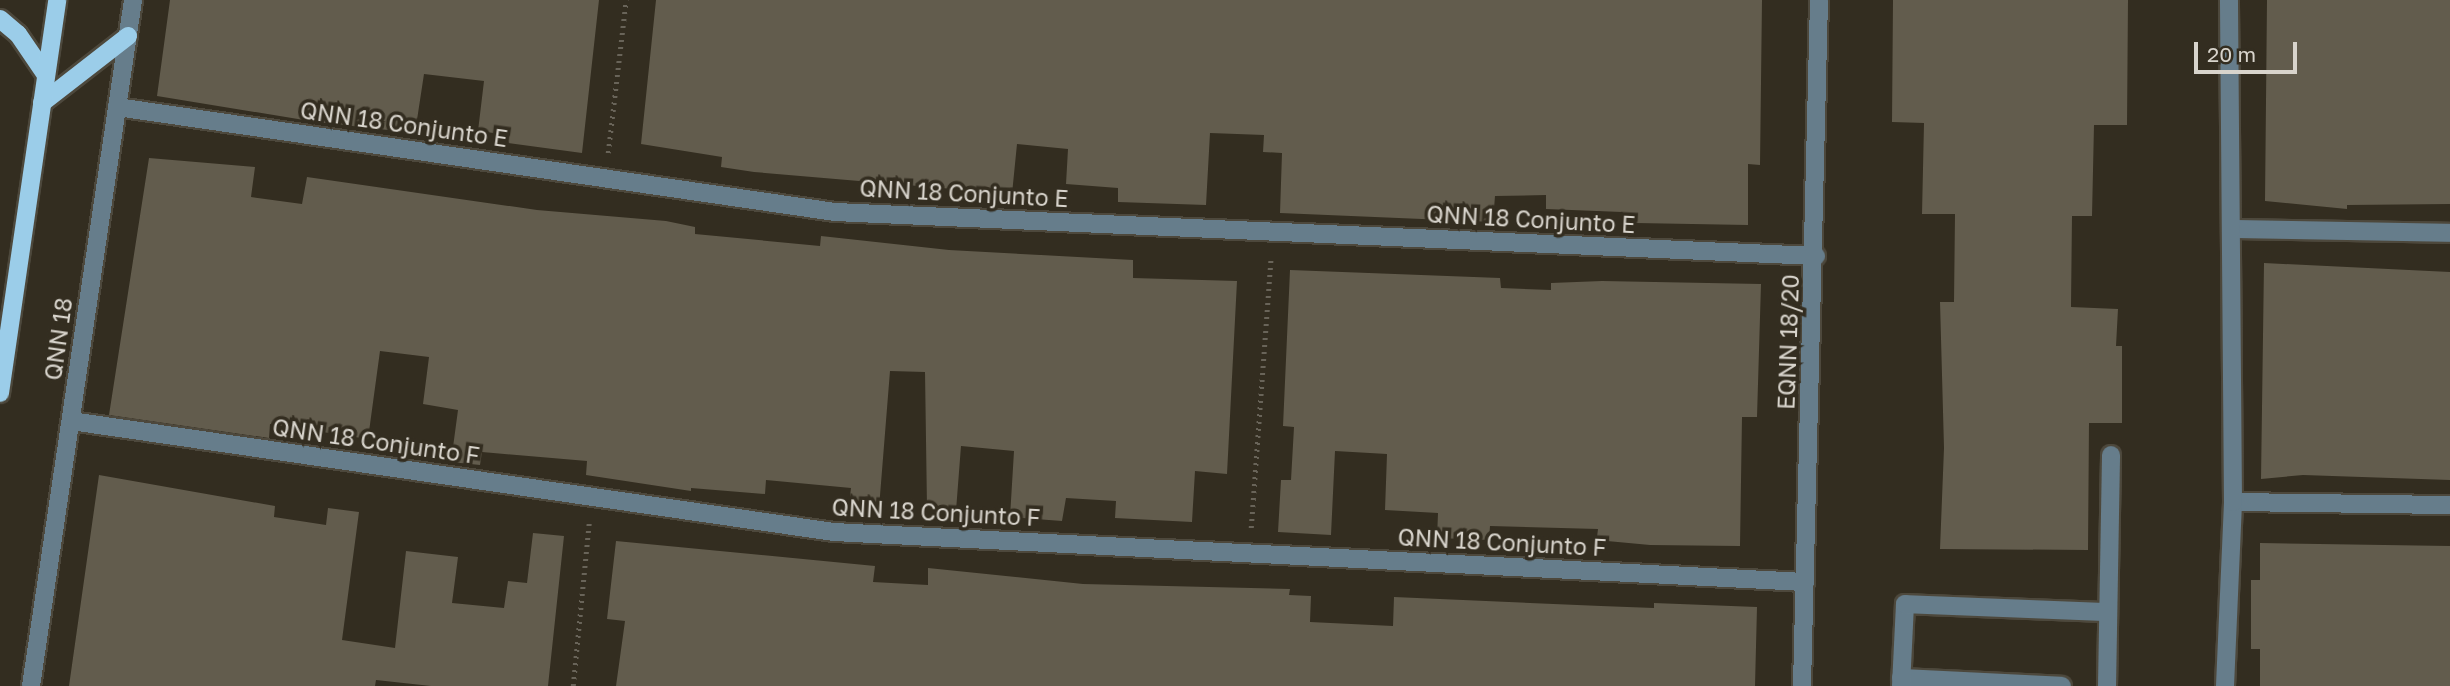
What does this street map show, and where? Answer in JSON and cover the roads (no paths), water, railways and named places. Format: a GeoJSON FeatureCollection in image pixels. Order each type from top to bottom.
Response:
{"type":"FeatureCollection","features":[{"type":"Feature","properties":{"kind":"main road"},"geometry":{"type":"LineString","coordinates":[[0,393],[57,0]]}},
{"type":"Feature","properties":{"kind":"main road"},"geometry":{"type":"LineString","coordinates":[[0,19],[18,34],[46,75]]}},
{"type":"Feature","properties":{"kind":"main road"},"geometry":{"type":"LineString","coordinates":[[42,103],[128,36]]}},
{"type":"Feature","properties":{"kind":"street","name":"QNN 18"},"geometry":{"type":"LineString","coordinates":[[31,686],[133,0]]}},
{"type":"Feature","properties":{"kind":"street","name":"EQNN 18/20"},"geometry":{"type":"LineString","coordinates":[[1802,686],[1816,256],[1819,0]]}},
{"type":"Feature","properties":{"kind":"street"},"geometry":{"type":"LineString","coordinates":[[2225,686],[2233,502],[2229,0]]}},
{"type":"Feature","properties":{"kind":"street","name":"QNN 18 Conjunto E"},"geometry":{"type":"LineString","coordinates":[[117,107],[835,212],[1816,256]]}},
{"type":"Feature","properties":{"kind":"street"},"geometry":{"type":"LineString","coordinates":[[2231,229],[2450,233]]}},
{"type":"Feature","properties":{"kind":"street","name":"QNN 18 Conjunto F"},"geometry":{"type":"LineString","coordinates":[[71,421],[834,532],[1805,582]]}},
{"type":"Feature","properties":{"kind":"street"},"geometry":{"type":"LineString","coordinates":[[2107,686],[2111,455]]}},
{"type":"Feature","properties":{"kind":"street"},"geometry":{"type":"LineString","coordinates":[[2233,502],[2450,505]]}},
{"type":"Feature","properties":{"kind":"street"},"geometry":{"type":"LineString","coordinates":[[2062,686],[1901,682],[1905,604],[2108,612]]}}]}
